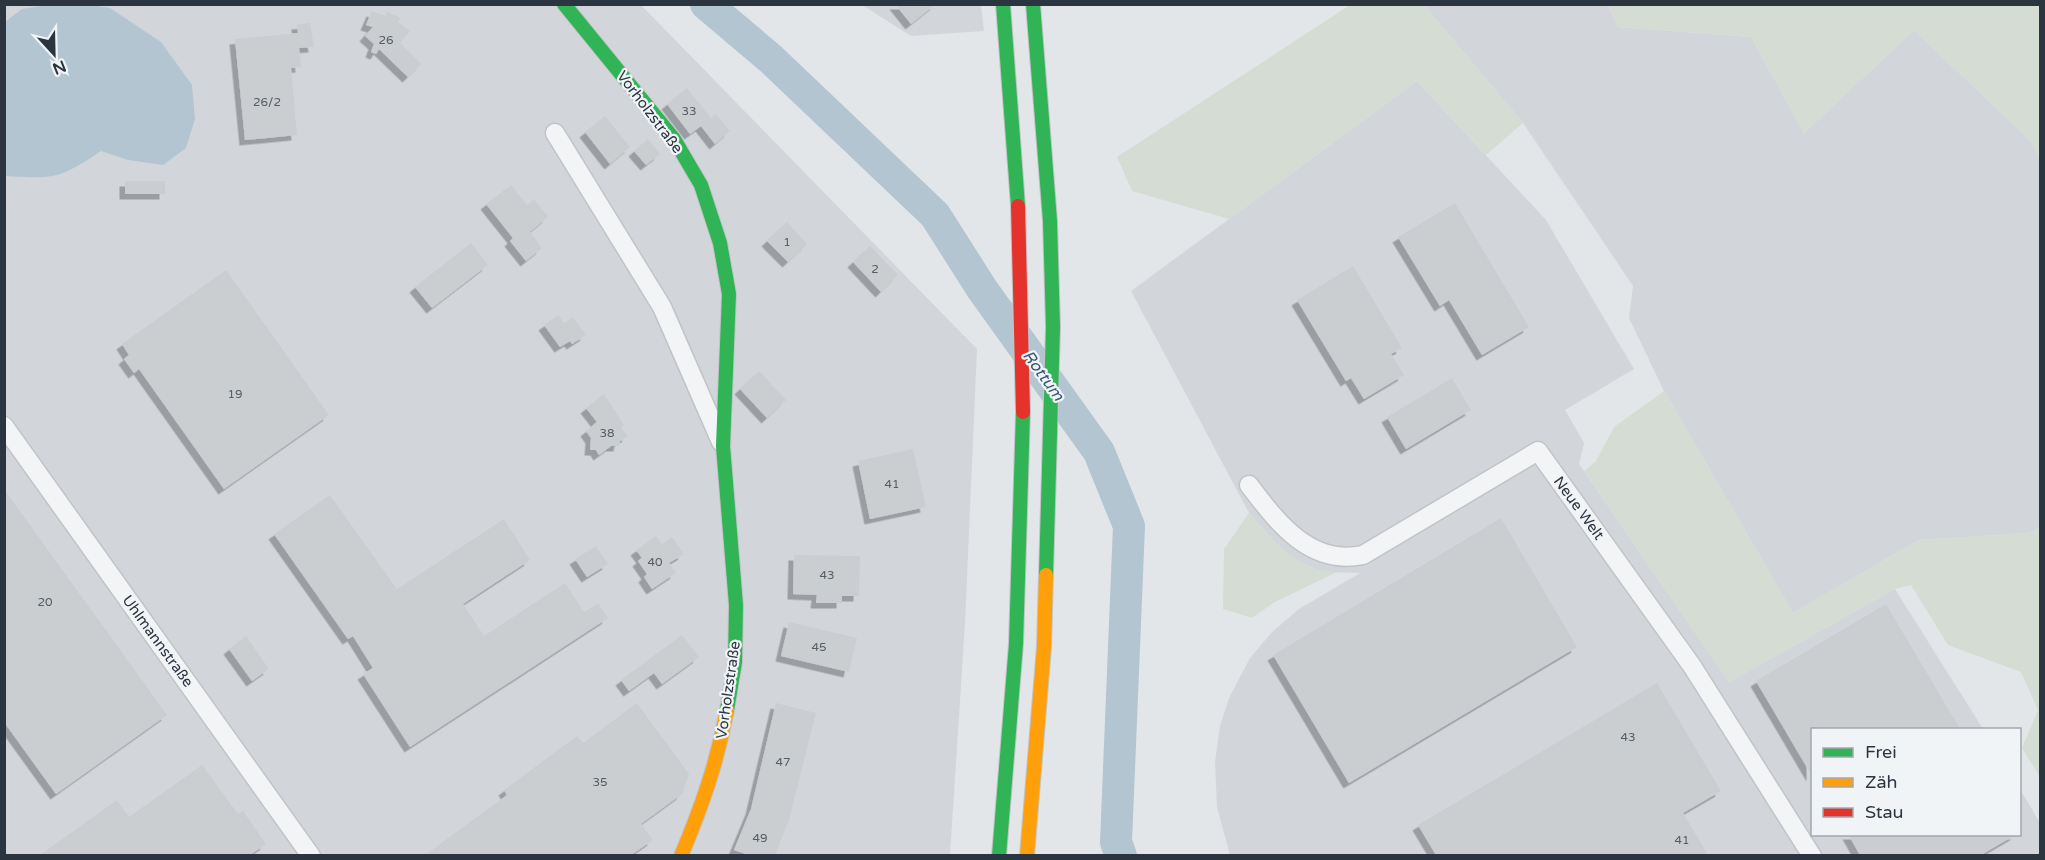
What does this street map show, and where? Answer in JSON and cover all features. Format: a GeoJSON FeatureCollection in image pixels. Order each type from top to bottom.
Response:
{"type":"FeatureCollection","features":[{"type":"Feature","properties":{"kind":"main road","name":"Vorholzstraße"},"geometry":{"type":"LineString","coordinates":[[564,4],[674,138],[701,185],[720,243],[729,294],[723,446],[736,605],[735,662],[718,758],[707,794],[681,855]]}},
{"type":"Feature","properties":{"kind":"main road"},"geometry":{"type":"LineString","coordinates":[[1027,855],[1044,646],[1053,327],[1034,8]]}},
{"type":"Feature","properties":{"kind":"main road"},"geometry":{"type":"LineString","coordinates":[[999,855],[1008,767],[1022,461],[1021,295],[1003,11]]}},
{"type":"Feature","properties":{"kind":"street","name":"Vorholzstraße"},"geometry":{"type":"LineString","coordinates":[[555,133],[662,307],[723,446]]}},
{"type":"Feature","properties":{"kind":"street","name":"Uhlmannstraße"},"geometry":{"type":"LineString","coordinates":[[4,426],[311,855]]}},
{"type":"Feature","properties":{"kind":"street","name":"Neue Welt"},"geometry":{"type":"LineString","coordinates":[[1249,485],[1269,512],[1308,548],[1347,559],[1363,555],[1538,451],[1692,666],[1812,855]]}},
{"type":"Feature","properties":{"kind":"shaded area"},"geometry":{"type":"Polygon","coordinates":[[[5,5],[641,5],[977,349],[965,624],[950,855],[5,856],[5,5]]]}},
{"type":"Feature","properties":{"kind":"shaded area"},"geometry":{"type":"Polygon","coordinates":[[[862,5],[981,5],[984,31],[911,36],[862,5]]]}},
{"type":"Feature","properties":{"kind":"shaded area"},"geometry":{"type":"Polygon","coordinates":[[[1350,5],[1424,5],[1523,123],[1486,155],[1417,81],[1229,219],[1132,191],[1117,157],[1350,5]]]}},
{"type":"Feature","properties":{"kind":"shaded area"},"geometry":{"type":"Polygon","coordinates":[[[1424,5],[1608,5],[1618,27],[1751,37],[1804,133],[1914,30],[2030,140],[2040,158],[2040,527],[2029,533],[1919,540],[1793,613],[1664,391],[1629,318],[1633,286],[1523,123],[1424,5]]]}},
{"type":"Feature","properties":{"kind":"shaded area"},"geometry":{"type":"Polygon","coordinates":[[[1608,5],[2040,5],[2040,158],[2030,140],[1914,30],[1804,133],[1751,37],[1618,27],[1608,5]]]}},
{"type":"Feature","properties":{"kind":"shaded area"},"geometry":{"type":"Polygon","coordinates":[[[1417,81],[1546,220],[1634,369],[1565,410],[1584,443],[1579,464],[1729,682],[1895,589],[1982,728],[1811,728],[1811,836],[2021,836],[2021,791],[2040,823],[2040,855],[1230,855],[1217,807],[1215,762],[1220,726],[1229,698],[1250,658],[1272,632],[1299,609],[1360,573],[1323,572],[1301,563],[1280,548],[1249,513],[1131,291],[1417,81]]]}},
{"type":"Feature","properties":{"kind":"shaded area"},"geometry":{"type":"Polygon","coordinates":[[[1664,391],[1793,613],[1919,540],[2029,533],[2040,527],[2040,777],[2022,748],[2038,710],[2021,672],[1948,645],[1911,585],[1895,589],[1729,682],[1584,471],[1596,461],[1614,427],[1664,391]]]}},
{"type":"Feature","properties":{"kind":"shaded area"},"geometry":{"type":"Polygon","coordinates":[[[1249,513],[1277,543],[1298,560],[1323,570],[1337,572],[1273,603],[1252,618],[1223,609],[1224,549],[1249,513]]]}},
{"type":"Feature","properties":{"kind":"water"},"geometry":{"type":"Polygon","coordinates":[[[54,4],[110,8],[161,42],[192,85],[195,119],[186,148],[163,165],[128,160],[101,151],[75,167],[56,175],[46,177],[5,176],[5,22],[22,9],[54,4]]]}},
{"type":"Feature","properties":{"kind":"building"},"geometry":{"type":"Polygon","coordinates":[[[895,4],[936,4],[911,24],[895,4]]]}},
{"type":"Feature","properties":{"kind":"building"},"geometry":{"type":"Polygon","coordinates":[[[372,11],[385,16],[387,12],[401,18],[398,22],[410,31],[400,43],[421,64],[408,77],[379,49],[376,54],[371,52],[374,44],[365,36],[373,27],[366,25],[372,11]]]}},
{"type":"Feature","properties":{"kind":"building"},"geometry":{"type":"Polygon","coordinates":[[[310,23],[314,47],[299,48],[301,67],[291,68],[297,135],[245,140],[235,39],[298,33],[297,24],[310,23]]]}},
{"type":"Feature","properties":{"kind":"building"},"geometry":{"type":"Polygon","coordinates":[[[687,88],[711,118],[716,114],[730,131],[715,144],[701,126],[690,134],[667,104],[687,88]]]}},
{"type":"Feature","properties":{"kind":"building"},"geometry":{"type":"Polygon","coordinates":[[[605,116],[630,147],[610,164],[585,132],[605,116]]]}},
{"type":"Feature","properties":{"kind":"building"},"geometry":{"type":"Polygon","coordinates":[[[648,139],[660,154],[646,165],[634,151],[648,139]]]}},
{"type":"Feature","properties":{"kind":"building"},"geometry":{"type":"Polygon","coordinates":[[[125,181],[165,181],[165,194],[125,194],[125,181]]]}},
{"type":"Feature","properties":{"kind":"building"},"geometry":{"type":"Polygon","coordinates":[[[511,185],[527,205],[534,199],[548,217],[530,232],[542,248],[526,261],[510,241],[513,238],[486,204],[511,185]]]}},
{"type":"Feature","properties":{"kind":"building"},"geometry":{"type":"Polygon","coordinates":[[[1455,203],[1529,327],[1482,355],[1449,300],[1440,306],[1398,237],[1455,203]]]}},
{"type":"Feature","properties":{"kind":"building"},"geometry":{"type":"Polygon","coordinates":[[[787,222],[807,244],[788,262],[767,241],[787,222]]]}},
{"type":"Feature","properties":{"kind":"building"},"geometry":{"type":"Polygon","coordinates":[[[471,243],[488,265],[432,308],[415,287],[471,243]]]}},
{"type":"Feature","properties":{"kind":"building"},"geometry":{"type":"Polygon","coordinates":[[[870,246],[898,275],[881,292],[853,262],[870,246]]]}},
{"type":"Feature","properties":{"kind":"building"},"geometry":{"type":"Polygon","coordinates":[[[1353,266],[1402,348],[1391,354],[1404,375],[1364,399],[1351,378],[1346,381],[1297,300],[1353,266]]]}},
{"type":"Feature","properties":{"kind":"building"},"geometry":{"type":"Polygon","coordinates":[[[226,270],[329,415],[224,489],[139,369],[134,373],[124,359],[129,355],[122,344],[226,270]]]}},
{"type":"Feature","properties":{"kind":"building"},"geometry":{"type":"Polygon","coordinates":[[[558,315],[564,323],[573,317],[586,335],[572,344],[570,341],[560,347],[544,325],[558,315]]]}},
{"type":"Feature","properties":{"kind":"building"},"geometry":{"type":"Polygon","coordinates":[[[759,371],[786,400],[767,418],[740,389],[759,371]]]}},
{"type":"Feature","properties":{"kind":"building"},"geometry":{"type":"Polygon","coordinates":[[[1452,378],[1471,410],[1406,449],[1387,417],[1452,378]]]}},
{"type":"Feature","properties":{"kind":"building"},"geometry":{"type":"Polygon","coordinates":[[[604,394],[624,425],[621,428],[628,436],[620,441],[619,446],[611,446],[599,455],[596,450],[590,450],[591,438],[586,431],[597,422],[586,408],[604,394]]]}},
{"type":"Feature","properties":{"kind":"building"},"geometry":{"type":"Polygon","coordinates":[[[913,449],[926,507],[870,519],[858,461],[913,449]]]}},
{"type":"Feature","properties":{"kind":"building"},"geometry":{"type":"Polygon","coordinates":[[[4,489],[167,715],[56,794],[4,722],[4,489]]]}},
{"type":"Feature","properties":{"kind":"building"},"geometry":{"type":"Polygon","coordinates":[[[330,495],[397,589],[504,519],[530,560],[463,604],[484,636],[565,583],[584,612],[598,603],[608,618],[410,747],[363,674],[373,668],[353,636],[348,639],[274,534],[330,495]]]}},
{"type":"Feature","properties":{"kind":"building"},"geometry":{"type":"Polygon","coordinates":[[[1501,518],[1577,647],[1349,783],[1273,655],[1501,518]]]}},
{"type":"Feature","properties":{"kind":"building"},"geometry":{"type":"Polygon","coordinates":[[[656,536],[662,544],[672,537],[684,554],[669,563],[676,573],[652,589],[644,577],[647,574],[638,561],[642,558],[636,550],[656,536]]]}},
{"type":"Feature","properties":{"kind":"building"},"geometry":{"type":"Polygon","coordinates":[[[596,546],[608,564],[587,577],[575,559],[596,546]]]}},
{"type":"Feature","properties":{"kind":"building"},"geometry":{"type":"Polygon","coordinates":[[[794,555],[860,556],[859,596],[842,596],[842,603],[816,603],[817,595],[793,594],[794,555]]]}},
{"type":"Feature","properties":{"kind":"building"},"geometry":{"type":"Polygon","coordinates":[[[1886,604],[1959,728],[1811,728],[1811,774],[1756,681],[1886,604]]]}},
{"type":"Feature","properties":{"kind":"building"},"geometry":{"type":"Polygon","coordinates":[[[789,622],[857,638],[849,672],[781,656],[789,622]]]}},
{"type":"Feature","properties":{"kind":"building"},"geometry":{"type":"Polygon","coordinates":[[[682,635],[699,657],[662,684],[654,673],[629,691],[621,680],[682,635]]]}},
{"type":"Feature","properties":{"kind":"building"},"geometry":{"type":"Polygon","coordinates":[[[246,636],[269,669],[252,681],[229,649],[246,636]]]}},
{"type":"Feature","properties":{"kind":"building"},"geometry":{"type":"Polygon","coordinates":[[[1657,683],[1721,791],[1683,813],[1708,855],[1436,855],[1418,825],[1657,683]]]}},
{"type":"Feature","properties":{"kind":"building"},"geometry":{"type":"Polygon","coordinates":[[[637,703],[689,774],[682,794],[641,824],[653,840],[631,855],[425,855],[507,795],[504,790],[577,736],[583,743],[637,703]]]}},
{"type":"Feature","properties":{"kind":"building"},"geometry":{"type":"Polygon","coordinates":[[[776,703],[816,713],[789,820],[775,855],[749,855],[734,850],[751,809],[776,703]]]}},
{"type":"Feature","properties":{"kind":"building"},"geometry":{"type":"Polygon","coordinates":[[[202,765],[238,814],[243,811],[266,844],[250,855],[40,855],[117,800],[129,817],[202,765]]]}},
{"type":"Feature","properties":{"kind":"building"},"geometry":{"type":"Polygon","coordinates":[[[1849,836],[2014,836],[1981,855],[1860,855],[1849,836]]]}},
{"type":"Feature","properties":{"kind":"waterway","name":"Rottum"},"geometry":{"type":"LineString","coordinates":[[706,4],[771,59],[935,215],[982,289],[1099,452],[1129,526],[1116,842],[1121,856]]}},
{"type":"Feature","properties":{"kind":"traffic: fast"},"geometry":{"type":"LineString","coordinates":[[564,4],[674,139],[701,185],[720,243],[729,294],[723,446],[736,605],[735,662],[727,710]]}},
{"type":"Feature","properties":{"kind":"traffic: fast"},"geometry":{"type":"LineString","coordinates":[[1003,4],[1018,206]]}},
{"type":"Feature","properties":{"kind":"traffic: fast"},"geometry":{"type":"LineString","coordinates":[[1033,4],[1050,221],[1053,327],[1046,575]]}},
{"type":"Feature","properties":{"kind":"traffic: fast"},"geometry":{"type":"LineString","coordinates":[[999,856],[1016,644],[1023,412]]}},
{"type":"Feature","properties":{"kind":"traffic: slow"},"geometry":{"type":"LineString","coordinates":[[1027,856],[1044,647],[1046,575]]}},
{"type":"Feature","properties":{"kind":"traffic: slow"},"geometry":{"type":"LineString","coordinates":[[681,856],[708,784],[727,710]]}},
{"type":"Feature","properties":{"kind":"traffic: jam"},"geometry":{"type":"LineString","coordinates":[[1018,206],[1023,412]]}}]}
